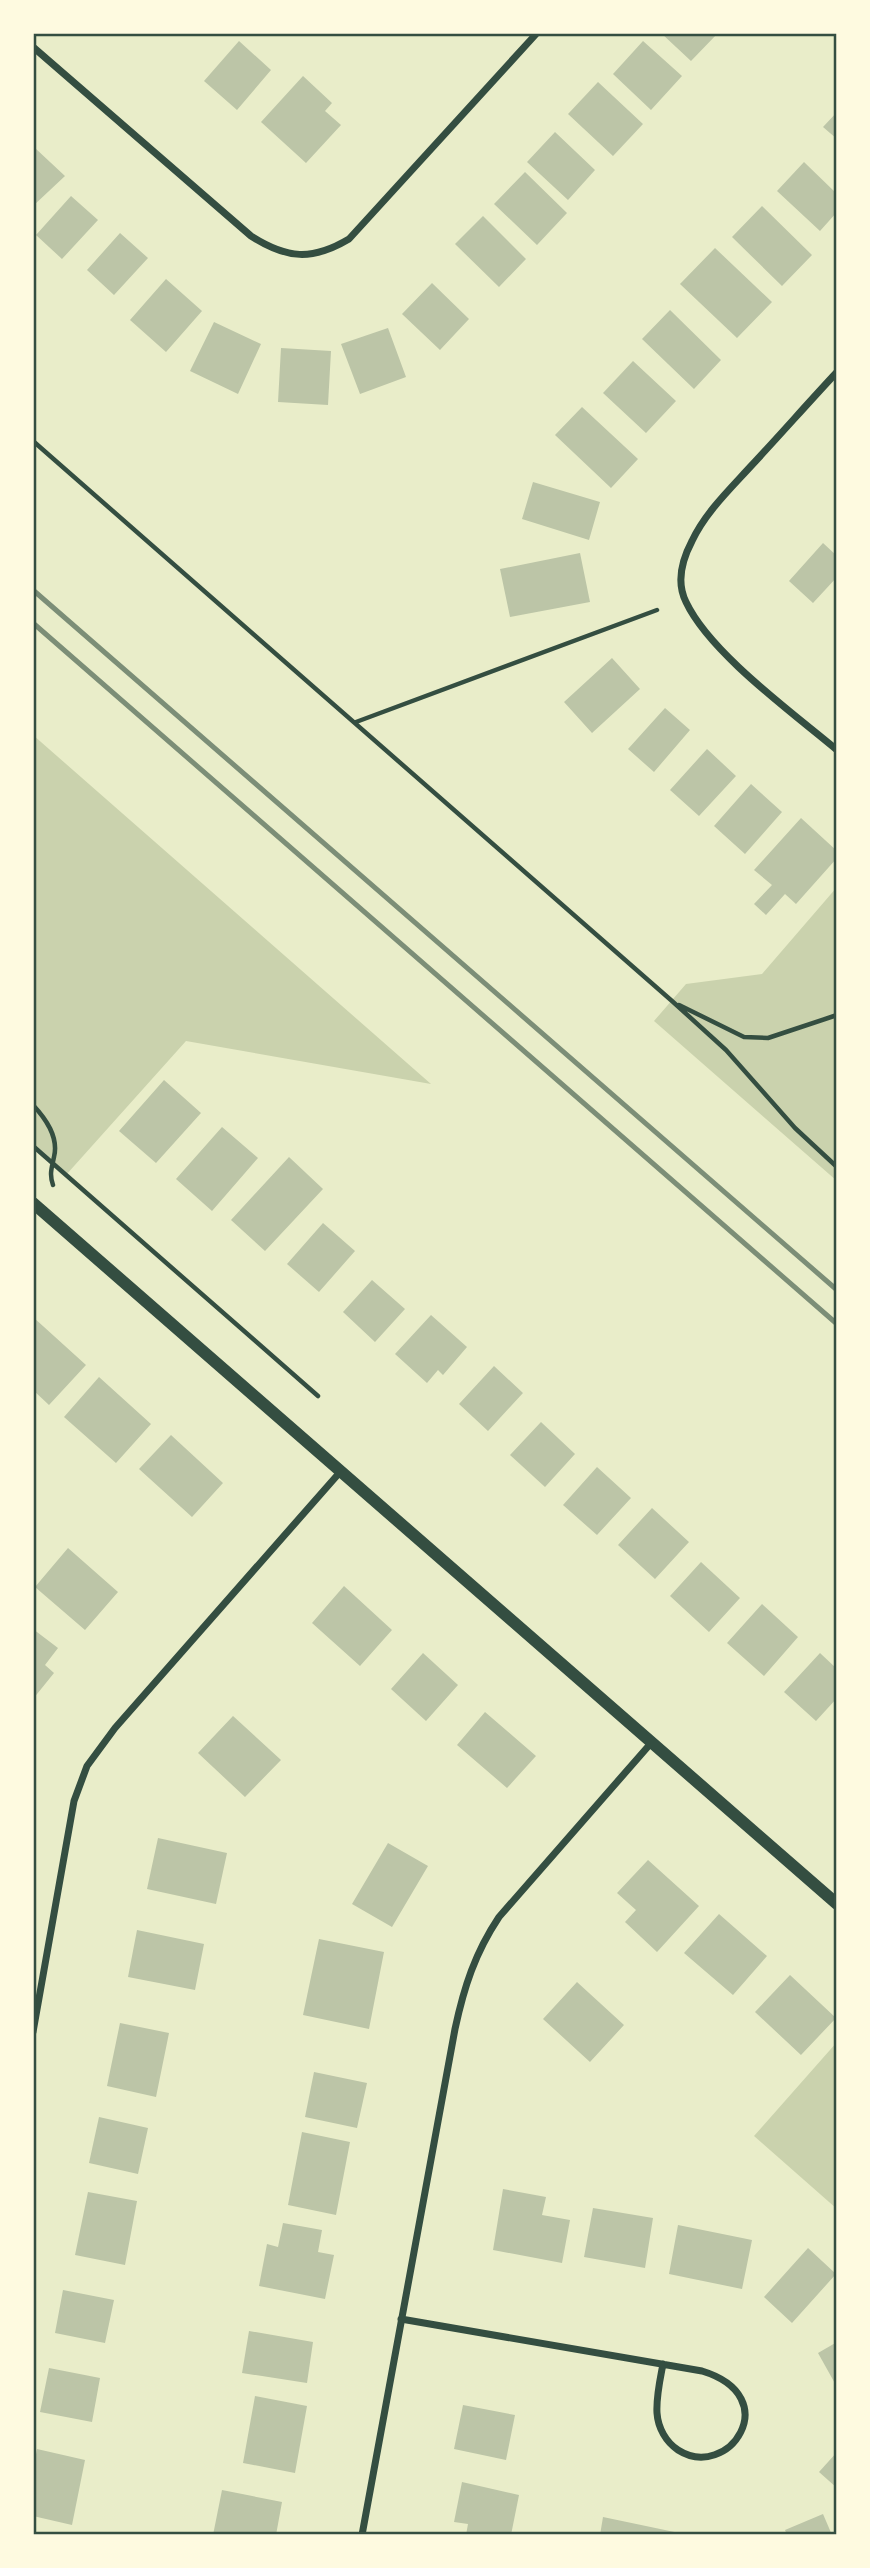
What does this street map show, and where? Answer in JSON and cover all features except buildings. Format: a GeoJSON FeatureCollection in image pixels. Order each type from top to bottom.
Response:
{"type":"FeatureCollection","features":[{"type":"Feature","properties":{"kind":"street"},"geometry":{"type":"LineString","coordinates":[[33,47],[251,236],[267,246],[301,255],[325,251],[349,239],[537,33]]}},
{"type":"Feature","properties":{"kind":"street"},"geometry":{"type":"LineString","coordinates":[[837,372],[723,498],[693,538],[682,567],[685,600],[704,629],[729,656],[837,750]]}},
{"type":"Feature","properties":{"kind":"street"},"geometry":{"type":"LineString","coordinates":[[33,1203],[837,1904]]}},
{"type":"Feature","properties":{"kind":"street"},"geometry":{"type":"LineString","coordinates":[[33,2032],[74,1801],[87,1766],[115,1728],[341,1471]]}},
{"type":"Feature","properties":{"kind":"street"},"geometry":{"type":"LineString","coordinates":[[362,2535],[455,2029],[467,1977],[475,1956],[499,1917],[652,1742]]}},
{"type":"Feature","properties":{"kind":"street"},"geometry":{"type":"LineString","coordinates":[[401,2319],[663,2364],[716,2375],[737,2389],[745,2411],[743,2425],[729,2446],[718,2454],[706,2457],[684,2453],[666,2438],[657,2416],[663,2364]]}},
{"type":"Feature","properties":{"kind":"path"},"geometry":{"type":"LineString","coordinates":[[33,441],[673,1001],[721,1045],[795,1128],[837,1167]]}},
{"type":"Feature","properties":{"kind":"path"},"geometry":{"type":"LineString","coordinates":[[356,723],[657,610]]}},
{"type":"Feature","properties":{"kind":"path"},"geometry":{"type":"LineString","coordinates":[[673,1001],[744,1037],[768,1038],[837,1015]]}},
{"type":"Feature","properties":{"kind":"path"},"geometry":{"type":"LineString","coordinates":[[33,1105],[50,1129],[55,1147],[52,1163]]}},
{"type":"Feature","properties":{"kind":"path"},"geometry":{"type":"LineString","coordinates":[[33,1146],[318,1396]]}},
{"type":"Feature","properties":{"kind":"green space"},"geometry":{"type":"Polygon","coordinates":[[[33,735],[431,1084],[186,1041],[66,1175],[33,1146],[33,735]]]}},
{"type":"Feature","properties":{"kind":"green space"},"geometry":{"type":"Polygon","coordinates":[[[837,887],[837,1181],[654,1021],[686,984],[762,974],[837,887]]]}},
{"type":"Feature","properties":{"kind":"green space"},"geometry":{"type":"Polygon","coordinates":[[[837,2042],[837,2209],[754,2136],[837,2042]]]}},
{"type":"Feature","properties":{"kind":"railway"},"geometry":{"type":"LineString","coordinates":[[33,590],[837,1290]]}},
{"type":"Feature","properties":{"kind":"railway"},"geometry":{"type":"LineString","coordinates":[[33,623],[837,1324]]}}]}
